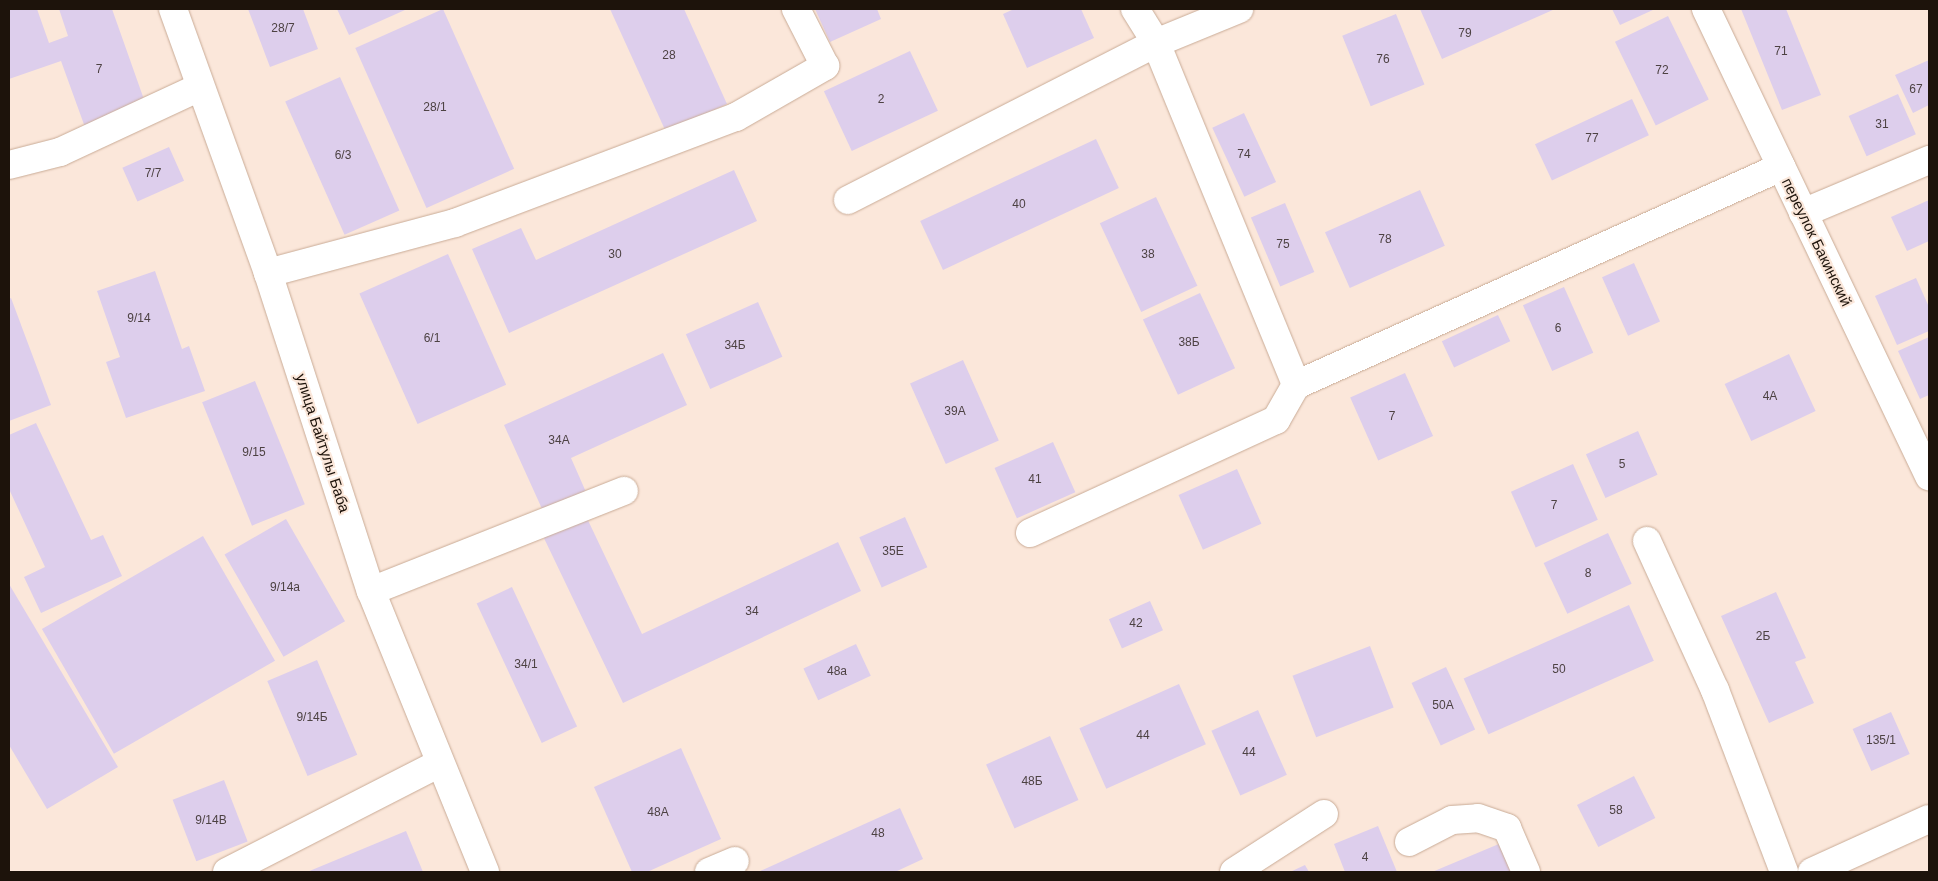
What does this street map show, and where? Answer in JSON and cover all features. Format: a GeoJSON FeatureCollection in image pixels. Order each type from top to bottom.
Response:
{"type":"FeatureCollection","features":[{"type":"Feature","properties":{"kind":"street","name":"улица Байтулы Баба"},"geometry":{"type":"LineString","coordinates":[[173,9],[268,273],[370,590],[486,872]]}},
{"type":"Feature","properties":{"kind":"street"},"geometry":{"type":"LineString","coordinates":[[268,273],[455,223],[736,117],[824,66],[796,9]]}},
{"type":"Feature","properties":{"kind":"street"},"geometry":{"type":"LineString","coordinates":[[1135,9],[1156,43],[1296,385]]}},
{"type":"Feature","properties":{"kind":"street"},"geometry":{"type":"LineString","coordinates":[[848,200],[1156,43],[1239,9]]}},
{"type":"Feature","properties":{"kind":"street","name":"переулок Бакинский"},"geometry":{"type":"LineString","coordinates":[[1706,9],[1929,476]]}},
{"type":"Feature","properties":{"kind":"street"},"geometry":{"type":"LineString","coordinates":[[9,165],[60,152],[200,87]]}},
{"type":"Feature","properties":{"kind":"street"},"geometry":{"type":"LineString","coordinates":[[1804,213],[1929,160]]}},
{"type":"Feature","properties":{"kind":"street"},"geometry":{"type":"LineString","coordinates":[[1030,533],[1276,420],[1296,385],[1781,167]]}},
{"type":"Feature","properties":{"kind":"street"},"geometry":{"type":"LineString","coordinates":[[370,590],[624,491]]}},
{"type":"Feature","properties":{"kind":"street"},"geometry":{"type":"LineString","coordinates":[[1647,541],[1715,690],[1784,872]]}},
{"type":"Feature","properties":{"kind":"street"},"geometry":{"type":"LineString","coordinates":[[227,872],[440,763]]}},
{"type":"Feature","properties":{"kind":"street"},"geometry":{"type":"LineString","coordinates":[[1234,872],[1324,814]]}},
{"type":"Feature","properties":{"kind":"street"},"geometry":{"type":"LineString","coordinates":[[1408,842],[1452,820],[1478,818],[1507,828],[1526,872]]}},
{"type":"Feature","properties":{"kind":"street"},"geometry":{"type":"LineString","coordinates":[[1812,872],[1841,866],[1929,820]]}},
{"type":"Feature","properties":{"kind":"street"},"geometry":{"type":"LineString","coordinates":[[709,872],[735,861]]}},
{"type":"Feature","properties":{"kind":"building"},"geometry":{"type":"Polygon","coordinates":[[[9,9],[37,9],[49,43],[68,36],[59,9],[112,9],[147,108],[86,130],[61,61],[9,79],[9,9]]]}},
{"type":"Feature","properties":{"kind":"building"},"geometry":{"type":"Polygon","coordinates":[[[248,9],[303,9],[318,49],[270,67],[248,9]]]}},
{"type":"Feature","properties":{"kind":"building"},"geometry":{"type":"Polygon","coordinates":[[[337,9],[404,9],[405,10],[349,35],[337,9]]]}},
{"type":"Feature","properties":{"kind":"building"},"geometry":{"type":"Polygon","coordinates":[[[443,9],[514,169],[426,208],[355,48],[443,9]]]}},
{"type":"Feature","properties":{"kind":"building"},"geometry":{"type":"Polygon","coordinates":[[[610,9],[684,9],[727,104],[666,132],[610,9]]]}},
{"type":"Feature","properties":{"kind":"building"},"geometry":{"type":"Polygon","coordinates":[[[815,9],[877,9],[881,19],[830,42],[815,9]]]}},
{"type":"Feature","properties":{"kind":"building"},"geometry":{"type":"Polygon","coordinates":[[[1014,9],[1081,9],[1094,38],[1027,68],[1003,14],[1014,9]]]}},
{"type":"Feature","properties":{"kind":"building"},"geometry":{"type":"Polygon","coordinates":[[[1420,9],[1555,9],[1442,59],[1420,9]]]}},
{"type":"Feature","properties":{"kind":"building"},"geometry":{"type":"Polygon","coordinates":[[[1612,9],[1655,9],[1620,25],[1612,9]]]}},
{"type":"Feature","properties":{"kind":"building"},"geometry":{"type":"Polygon","coordinates":[[[1741,9],[1786,9],[1821,95],[1782,110],[1741,9]]]}},
{"type":"Feature","properties":{"kind":"building"},"geometry":{"type":"Polygon","coordinates":[[[1396,14],[1424,84],[1371,106],[1342,36],[1396,14]]]}},
{"type":"Feature","properties":{"kind":"building"},"geometry":{"type":"Polygon","coordinates":[[[1668,16],[1709,100],[1656,125],[1615,42],[1668,16]]]}},
{"type":"Feature","properties":{"kind":"building"},"geometry":{"type":"Polygon","coordinates":[[[910,51],[938,111],[852,151],[824,91],[910,51]]]}},
{"type":"Feature","properties":{"kind":"building"},"geometry":{"type":"Polygon","coordinates":[[[1929,60],[1929,105],[1913,113],[1895,75],[1929,60]]]}},
{"type":"Feature","properties":{"kind":"building"},"geometry":{"type":"Polygon","coordinates":[[[340,77],[399,210],[345,235],[285,101],[340,77]]]}},
{"type":"Feature","properties":{"kind":"building"},"geometry":{"type":"Polygon","coordinates":[[[1898,94],[1916,134],[1867,156],[1849,116],[1898,94]]]}},
{"type":"Feature","properties":{"kind":"building"},"geometry":{"type":"Polygon","coordinates":[[[1632,99],[1649,135],[1552,180],[1535,144],[1632,99]]]}},
{"type":"Feature","properties":{"kind":"building"},"geometry":{"type":"Polygon","coordinates":[[[1244,113],[1276,182],[1244,197],[1212,128],[1244,113]]]}},
{"type":"Feature","properties":{"kind":"building"},"geometry":{"type":"Polygon","coordinates":[[[1096,139],[1119,188],[943,270],[920,221],[1096,139]]]}},
{"type":"Feature","properties":{"kind":"building"},"geometry":{"type":"Polygon","coordinates":[[[169,147],[184,181],[137,202],[122,168],[169,147]]]}},
{"type":"Feature","properties":{"kind":"building"},"geometry":{"type":"Polygon","coordinates":[[[734,170],[757,221],[509,333],[472,249],[521,228],[536,260],[734,170]]]}},
{"type":"Feature","properties":{"kind":"building"},"geometry":{"type":"Polygon","coordinates":[[[1420,190],[1445,246],[1350,288],[1325,232],[1420,190]]]}},
{"type":"Feature","properties":{"kind":"building"},"geometry":{"type":"Polygon","coordinates":[[[1156,197],[1197,286],[1141,312],[1100,223],[1156,197]]]}},
{"type":"Feature","properties":{"kind":"building"},"geometry":{"type":"Polygon","coordinates":[[[1929,200],[1929,241],[1907,251],[1891,217],[1929,200]]]}},
{"type":"Feature","properties":{"kind":"building"},"geometry":{"type":"Polygon","coordinates":[[[1285,203],[1314,272],[1280,286],[1251,217],[1285,203]]]}},
{"type":"Feature","properties":{"kind":"building"},"geometry":{"type":"Polygon","coordinates":[[[448,254],[506,385],[418,424],[359,293],[448,254]]]}},
{"type":"Feature","properties":{"kind":"building"},"geometry":{"type":"Polygon","coordinates":[[[1634,263],[1660,321],[1628,336],[1602,277],[1634,263]]]}},
{"type":"Feature","properties":{"kind":"building"},"geometry":{"type":"Polygon","coordinates":[[[155,271],[182,349],[189,346],[205,391],[126,418],[106,362],[120,357],[97,291],[155,271]]]}},
{"type":"Feature","properties":{"kind":"building"},"geometry":{"type":"Polygon","coordinates":[[[1916,278],[1929,307],[1929,331],[1897,345],[1875,296],[1916,278]]]}},
{"type":"Feature","properties":{"kind":"building"},"geometry":{"type":"Polygon","coordinates":[[[1564,287],[1593,353],[1552,371],[1523,305],[1564,287]]]}},
{"type":"Feature","properties":{"kind":"building"},"geometry":{"type":"Polygon","coordinates":[[[1200,293],[1235,368],[1178,395],[1143,320],[1200,293]]]}},
{"type":"Feature","properties":{"kind":"building"},"geometry":{"type":"Polygon","coordinates":[[[11,298],[51,405],[9,421],[9,299],[11,298]]]}},
{"type":"Feature","properties":{"kind":"building"},"geometry":{"type":"Polygon","coordinates":[[[758,302],[782,357],[710,389],[686,334],[758,302]]]}},
{"type":"Feature","properties":{"kind":"building"},"geometry":{"type":"Polygon","coordinates":[[[1498,315],[1510,341],[1454,367],[1442,341],[1498,315]]]}},
{"type":"Feature","properties":{"kind":"building"},"geometry":{"type":"Polygon","coordinates":[[[1929,337],[1929,395],[1920,399],[1898,351],[1929,337]]]}},
{"type":"Feature","properties":{"kind":"building"},"geometry":{"type":"Polygon","coordinates":[[[663,353],[687,405],[571,458],[586,492],[543,511],[504,425],[663,353]]]}},
{"type":"Feature","properties":{"kind":"building"},"geometry":{"type":"Polygon","coordinates":[[[1789,354],[1816,411],[1751,441],[1725,384],[1789,354]]]}},
{"type":"Feature","properties":{"kind":"building"},"geometry":{"type":"Polygon","coordinates":[[[963,360],[999,440],[946,464],[910,384],[963,360]]]}},
{"type":"Feature","properties":{"kind":"building"},"geometry":{"type":"Polygon","coordinates":[[[1405,373],[1433,436],[1378,460],[1350,397],[1405,373]]]}},
{"type":"Feature","properties":{"kind":"building"},"geometry":{"type":"Polygon","coordinates":[[[255,381],[305,504],[252,526],[202,402],[255,381]]]}},
{"type":"Feature","properties":{"kind":"building"},"geometry":{"type":"Polygon","coordinates":[[[36,423],[91,540],[103,535],[122,576],[41,613],[24,577],[45,567],[9,489],[9,435],[36,423]]]}},
{"type":"Feature","properties":{"kind":"building"},"geometry":{"type":"Polygon","coordinates":[[[1638,431],[1658,475],[1605,498],[1586,454],[1638,431]]]}},
{"type":"Feature","properties":{"kind":"building"},"geometry":{"type":"Polygon","coordinates":[[[1053,442],[1075,492],[1017,518],[995,468],[1053,442]]]}},
{"type":"Feature","properties":{"kind":"building"},"geometry":{"type":"Polygon","coordinates":[[[1573,464],[1598,520],[1536,547],[1511,492],[1573,464]]]}},
{"type":"Feature","properties":{"kind":"building"},"geometry":{"type":"Polygon","coordinates":[[[1237,469],[1261,524],[1203,550],[1179,495],[1237,469]]]}},
{"type":"Feature","properties":{"kind":"building"},"geometry":{"type":"Polygon","coordinates":[[[585,514],[642,634],[838,542],[861,591],[623,703],[542,534],[585,514]]]}},
{"type":"Feature","properties":{"kind":"building"},"geometry":{"type":"Polygon","coordinates":[[[905,517],[927,567],[882,588],[859,537],[905,517]]]}},
{"type":"Feature","properties":{"kind":"building"},"geometry":{"type":"Polygon","coordinates":[[[286,519],[345,621],[284,657],[225,554],[286,519]]]}},
{"type":"Feature","properties":{"kind":"building"},"geometry":{"type":"Polygon","coordinates":[[[1608,533],[1632,584],[1567,614],[1544,563],[1608,533]]]}},
{"type":"Feature","properties":{"kind":"building"},"geometry":{"type":"Polygon","coordinates":[[[203,536],[275,661],[114,754],[42,629],[203,536]]]}},
{"type":"Feature","properties":{"kind":"building"},"geometry":{"type":"Polygon","coordinates":[[[9,584],[118,767],[47,809],[9,745],[9,584]]]}},
{"type":"Feature","properties":{"kind":"building"},"geometry":{"type":"Polygon","coordinates":[[[512,587],[577,727],[542,743],[477,603],[512,587]]]}},
{"type":"Feature","properties":{"kind":"building"},"geometry":{"type":"Polygon","coordinates":[[[1776,592],[1806,658],[1795,662],[1814,703],[1769,723],[1721,616],[1776,592]]]}},
{"type":"Feature","properties":{"kind":"building"},"geometry":{"type":"Polygon","coordinates":[[[1150,601],[1163,630],[1122,649],[1109,619],[1150,601]]]}},
{"type":"Feature","properties":{"kind":"building"},"geometry":{"type":"Polygon","coordinates":[[[1629,605],[1654,661],[1488,734],[1464,679],[1629,605]]]}},
{"type":"Feature","properties":{"kind":"building"},"geometry":{"type":"Polygon","coordinates":[[[856,644],[871,676],[818,700],[803,669],[856,644]]]}},
{"type":"Feature","properties":{"kind":"building"},"geometry":{"type":"Polygon","coordinates":[[[1370,646],[1394,708],[1316,737],[1293,676],[1370,646]]]}},
{"type":"Feature","properties":{"kind":"building"},"geometry":{"type":"Polygon","coordinates":[[[317,660],[357,755],[308,776],[267,681],[317,660]]]}},
{"type":"Feature","properties":{"kind":"building"},"geometry":{"type":"Polygon","coordinates":[[[1446,667],[1475,730],[1441,746],[1412,683],[1446,667]]]}},
{"type":"Feature","properties":{"kind":"building"},"geometry":{"type":"Polygon","coordinates":[[[1179,684],[1206,744],[1106,789],[1079,728],[1179,684]]]}},
{"type":"Feature","properties":{"kind":"building"},"geometry":{"type":"Polygon","coordinates":[[[1258,710],[1287,775],[1240,796],[1211,731],[1258,710]]]}},
{"type":"Feature","properties":{"kind":"building"},"geometry":{"type":"Polygon","coordinates":[[[1891,712],[1910,754],[1871,771],[1853,729],[1891,712]]]}},
{"type":"Feature","properties":{"kind":"building"},"geometry":{"type":"Polygon","coordinates":[[[1050,736],[1078,800],[1015,828],[986,764],[1050,736]]]}},
{"type":"Feature","properties":{"kind":"building"},"geometry":{"type":"Polygon","coordinates":[[[681,748],[721,839],[647,872],[632,872],[594,787],[681,748]]]}},
{"type":"Feature","properties":{"kind":"building"},"geometry":{"type":"Polygon","coordinates":[[[1634,776],[1655,818],[1598,847],[1577,805],[1634,776]]]}},
{"type":"Feature","properties":{"kind":"building"},"geometry":{"type":"Polygon","coordinates":[[[224,780],[248,842],[196,861],[173,800],[224,780]]]}},
{"type":"Feature","properties":{"kind":"building"},"geometry":{"type":"Polygon","coordinates":[[[900,808],[923,859],[895,872],[758,872],[900,808]]]}},
{"type":"Feature","properties":{"kind":"building"},"geometry":{"type":"Polygon","coordinates":[[[1378,826],[1397,872],[1345,872],[1334,844],[1378,826]]]}},
{"type":"Feature","properties":{"kind":"building"},"geometry":{"type":"Polygon","coordinates":[[[406,831],[423,872],[307,872],[406,831]]]}},
{"type":"Feature","properties":{"kind":"building"},"geometry":{"type":"Polygon","coordinates":[[[1506,841],[1519,872],[1432,872],[1506,841]]]}},
{"type":"Feature","properties":{"kind":"building"},"geometry":{"type":"Polygon","coordinates":[[[1305,865],[1309,872],[1290,872],[1305,865]]]}}]}
